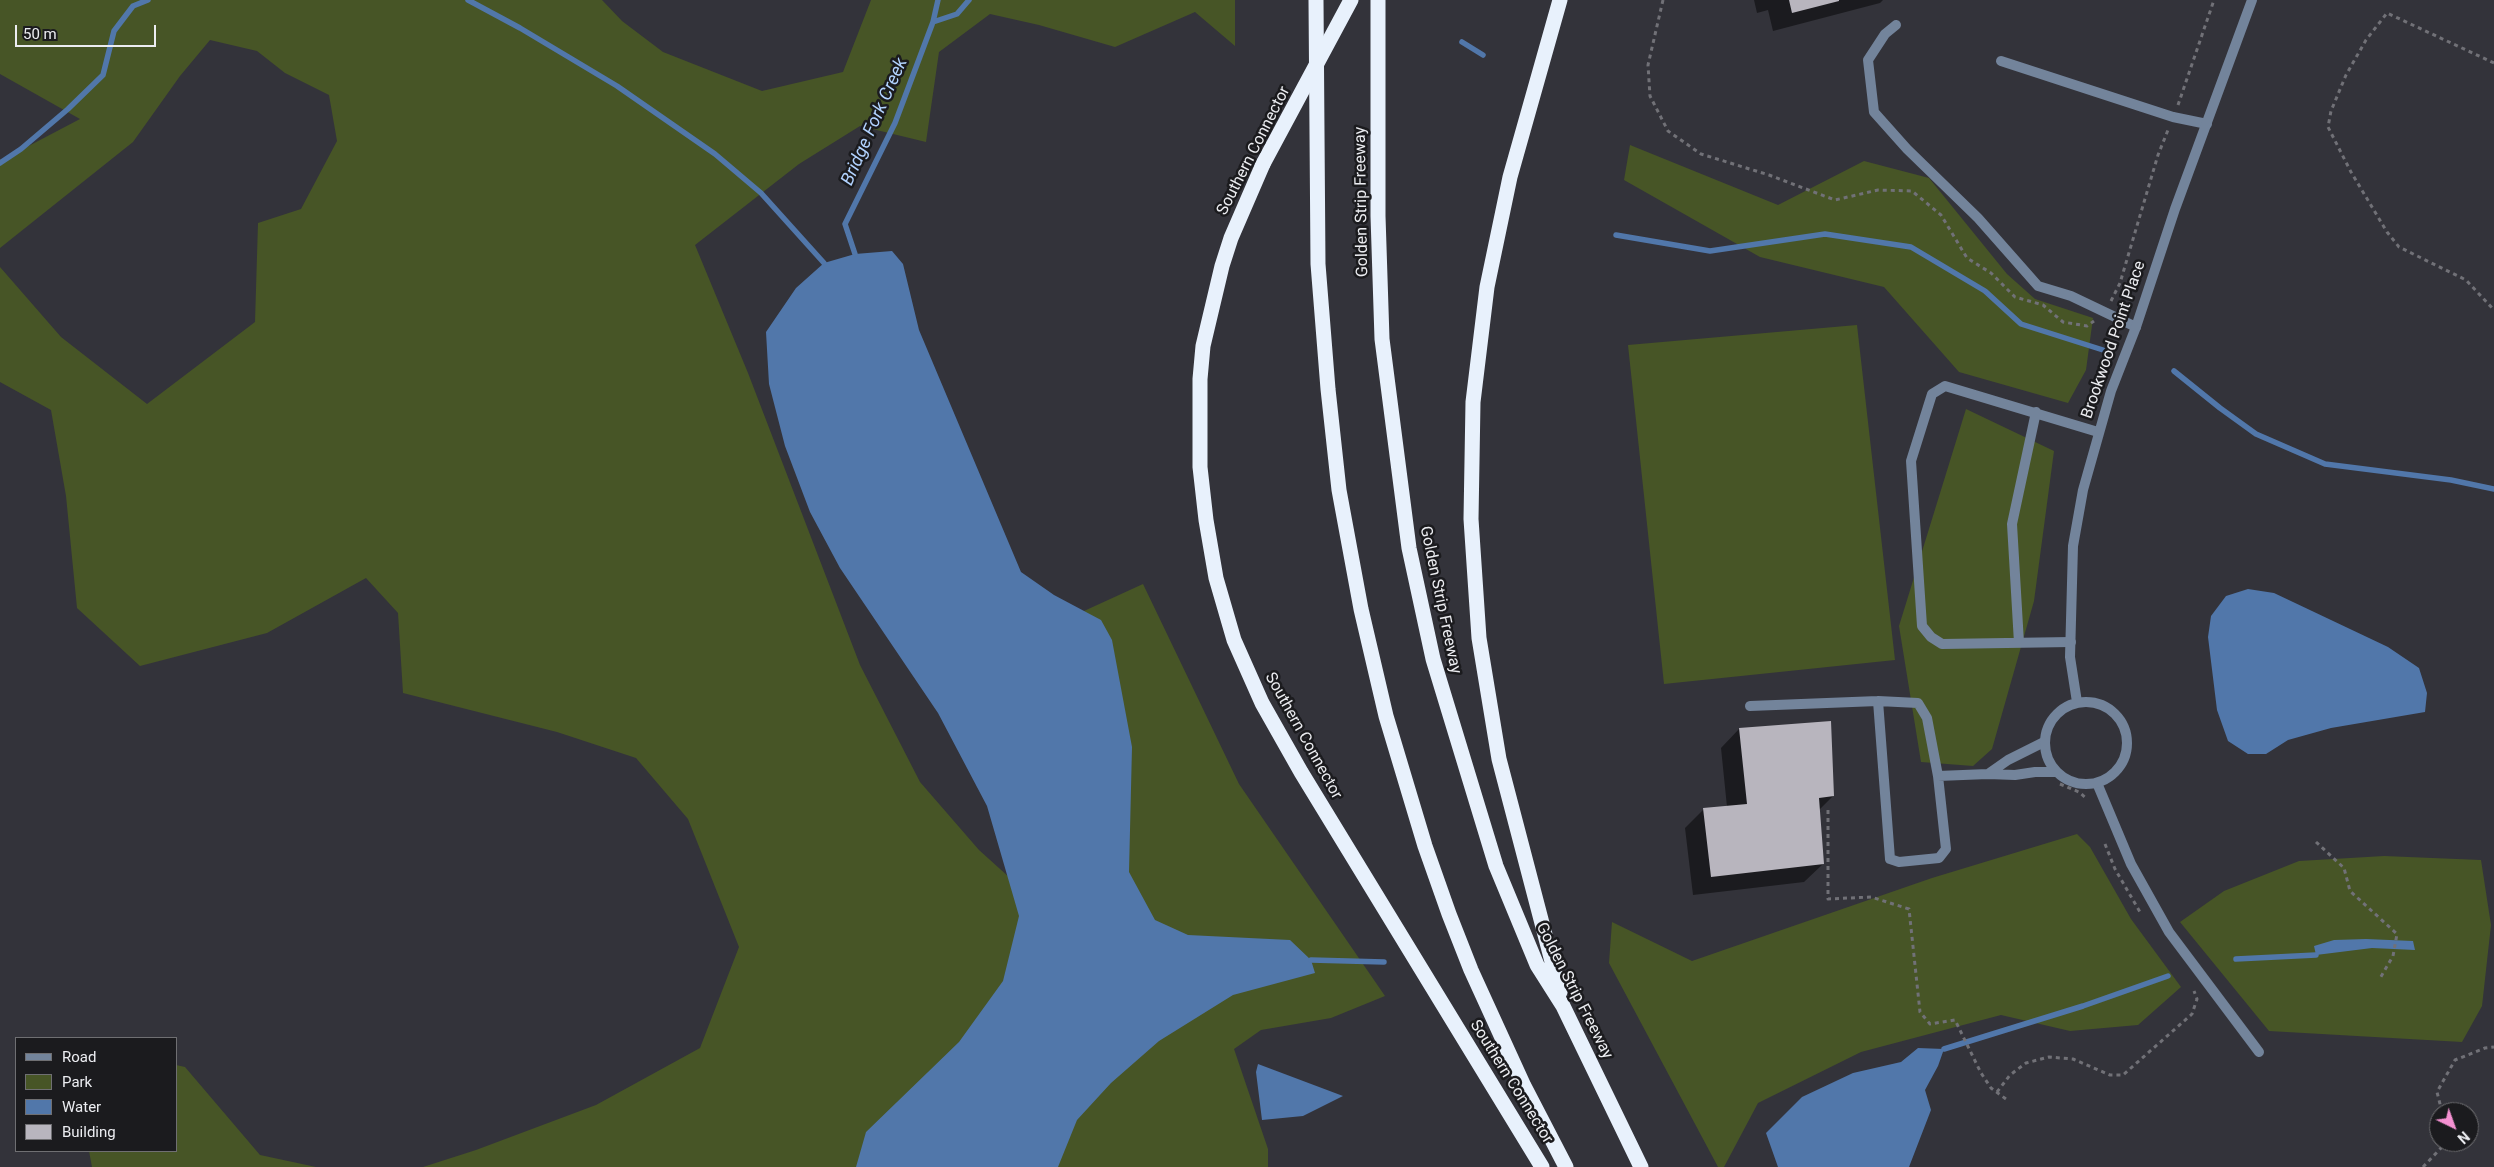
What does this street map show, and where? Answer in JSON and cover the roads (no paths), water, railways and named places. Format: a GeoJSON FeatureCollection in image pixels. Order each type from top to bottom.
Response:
{"type":"FeatureCollection","features":[{"type":"Feature","properties":{"kind":"highway"},"geometry":{"type":"LineString","coordinates":[[1316,0],[1319,274],[1328,389],[1339,490],[1361,609],[1386,716],[1449,914],[1471,970],[1520,1077],[1566,1167]]}},
{"type":"Feature","properties":{"kind":"highway","name":"Southern Connector"},"geometry":{"type":"LineString","coordinates":[[1351,0],[1263,164],[1234,230],[1222,266],[1204,346],[1200,379],[1200,467],[1206,520],[1216,578],[1234,640],[1262,703],[1301,772],[1542,1167]]}},
{"type":"Feature","properties":{"kind":"highway","name":"Golden Strip Freeway"},"geometry":{"type":"LineString","coordinates":[[1378,0],[1378,216],[1382,339],[1409,548],[1434,659],[1496,866],[1537,965],[1563,1006],[1641,1167]]}},
{"type":"Feature","properties":{"kind":"highway"},"geometry":{"type":"LineString","coordinates":[[1560,0],[1510,177],[1487,287],[1473,402],[1471,520],[1479,638],[1499,759],[1563,1006]]}},
{"type":"Feature","properties":{"kind":"street","name":"Brookwood Point Place"},"geometry":{"type":"LineString","coordinates":[[2077,702],[2070,657],[2073,546],[2083,490],[2111,391],[2252,0]]}},
{"type":"Feature","properties":{"kind":"street"},"geometry":{"type":"LineString","coordinates":[[1896,25],[1885,34],[1868,60],[1874,112],[1907,149],[1978,218],[2038,286],[2071,296],[2136,326]]}},
{"type":"Feature","properties":{"kind":"street"},"geometry":{"type":"LineString","coordinates":[[2001,61],[2173,117],[2207,124]]}},
{"type":"Feature","properties":{"kind":"street"},"geometry":{"type":"LineString","coordinates":[[2071,642],[1942,644],[1922,626],[1911,461],[1932,394],[1945,386],[2098,432]]}},
{"type":"Feature","properties":{"kind":"street"},"geometry":{"type":"LineString","coordinates":[[2019,643],[2012,524],[2036,412]]}},
{"type":"Feature","properties":{"kind":"street"},"geometry":{"type":"LineString","coordinates":[[1750,706],[1878,701],[1918,703],[1927,718],[1938,776],[1946,849],[1939,858],[1899,862],[1890,858],[1878,701]]}},
{"type":"Feature","properties":{"kind":"street"},"geometry":{"type":"LineString","coordinates":[[1938,776],[2015,775],[2035,772],[2055,777],[2075,782],[2097,783],[2110,777],[2120,767],[2126,754],[2128,740],[2124,726],[2116,714],[2104,705],[2091,701],[2077,702],[2060,710],[2049,724],[2044,742],[2047,758],[2055,777]]}},
{"type":"Feature","properties":{"kind":"street"},"geometry":{"type":"LineString","coordinates":[[1988,774],[2008,760],[2044,742]]}},
{"type":"Feature","properties":{"kind":"street"},"geometry":{"type":"LineString","coordinates":[[2097,783],[2131,864],[2169,932],[2259,1052]]}},
{"type":"Feature","properties":{"kind":"water"},"geometry":{"type":"Polygon","coordinates":[[[892,251],[903,264],[919,330],[1021,572],[1054,595],[1101,620],[1112,640],[1132,747],[1129,872],[1155,920],[1188,935],[1290,940],[1311,960],[1315,973],[1233,995],[1159,1041],[1111,1083],[1077,1120],[1058,1167],[856,1167],[866,1132],[959,1042],[1003,981],[1019,916],[987,806],[938,713],[840,568],[810,512],[785,446],[769,384],[766,332],[796,288],[824,263],[855,254],[892,251]]]}},
{"type":"Feature","properties":{"kind":"water"},"geometry":{"type":"Polygon","coordinates":[[[2248,589],[2274,593],[2388,647],[2419,668],[2427,693],[2425,712],[2331,728],[2288,740],[2266,754],[2248,754],[2228,741],[2217,710],[2208,637],[2211,616],[2226,596],[2248,589]]]}},
{"type":"Feature","properties":{"kind":"water"},"geometry":{"type":"Polygon","coordinates":[[[2334,940],[2413,941],[2415,950],[2372,948],[2316,955],[2314,946],[2334,940]]]}},
{"type":"Feature","properties":{"kind":"water"},"geometry":{"type":"Polygon","coordinates":[[[1918,1048],[1944,1049],[1938,1066],[1925,1090],[1931,1110],[1909,1167],[1778,1167],[1766,1133],[1802,1097],[1853,1073],[1901,1062],[1918,1048]]]}},
{"type":"Feature","properties":{"kind":"water"},"geometry":{"type":"Polygon","coordinates":[[[1258,1064],[1343,1096],[1303,1116],[1262,1120],[1256,1072],[1258,1064]]]}},
{"type":"Feature","properties":{"kind":"waterway"},"geometry":{"type":"LineString","coordinates":[[0,163],[21,149],[68,109],[103,75],[114,31],[133,6],[148,0]]}},
{"type":"Feature","properties":{"kind":"waterway"},"geometry":{"type":"LineString","coordinates":[[468,0],[520,28],[617,86],[715,154],[761,193],[824,263]]}},
{"type":"Feature","properties":{"kind":"waterway","name":"Bridge Fork Creek"},"geometry":{"type":"LineString","coordinates":[[855,254],[845,224],[895,123],[933,22],[938,0]]}},
{"type":"Feature","properties":{"kind":"waterway"},"geometry":{"type":"LineString","coordinates":[[933,22],[957,14],[969,0]]}},
{"type":"Feature","properties":{"kind":"waterway"},"geometry":{"type":"LineString","coordinates":[[1462,42],[1483,55]]}},
{"type":"Feature","properties":{"kind":"waterway"},"geometry":{"type":"LineString","coordinates":[[1616,235],[1710,251],[1825,234],[1911,247],[1985,291],[2021,324],[2103,350]]}},
{"type":"Feature","properties":{"kind":"waterway"},"geometry":{"type":"LineString","coordinates":[[2174,371],[2256,434],[2325,464],[2451,480],[2494,489]]}},
{"type":"Feature","properties":{"kind":"waterway"},"geometry":{"type":"LineString","coordinates":[[2236,959],[2316,955]]}},
{"type":"Feature","properties":{"kind":"waterway"},"geometry":{"type":"LineString","coordinates":[[1311,960],[1384,962]]}},
{"type":"Feature","properties":{"kind":"waterway"},"geometry":{"type":"LineString","coordinates":[[1944,1049],[2083,1006],[2168,976]]}}]}
